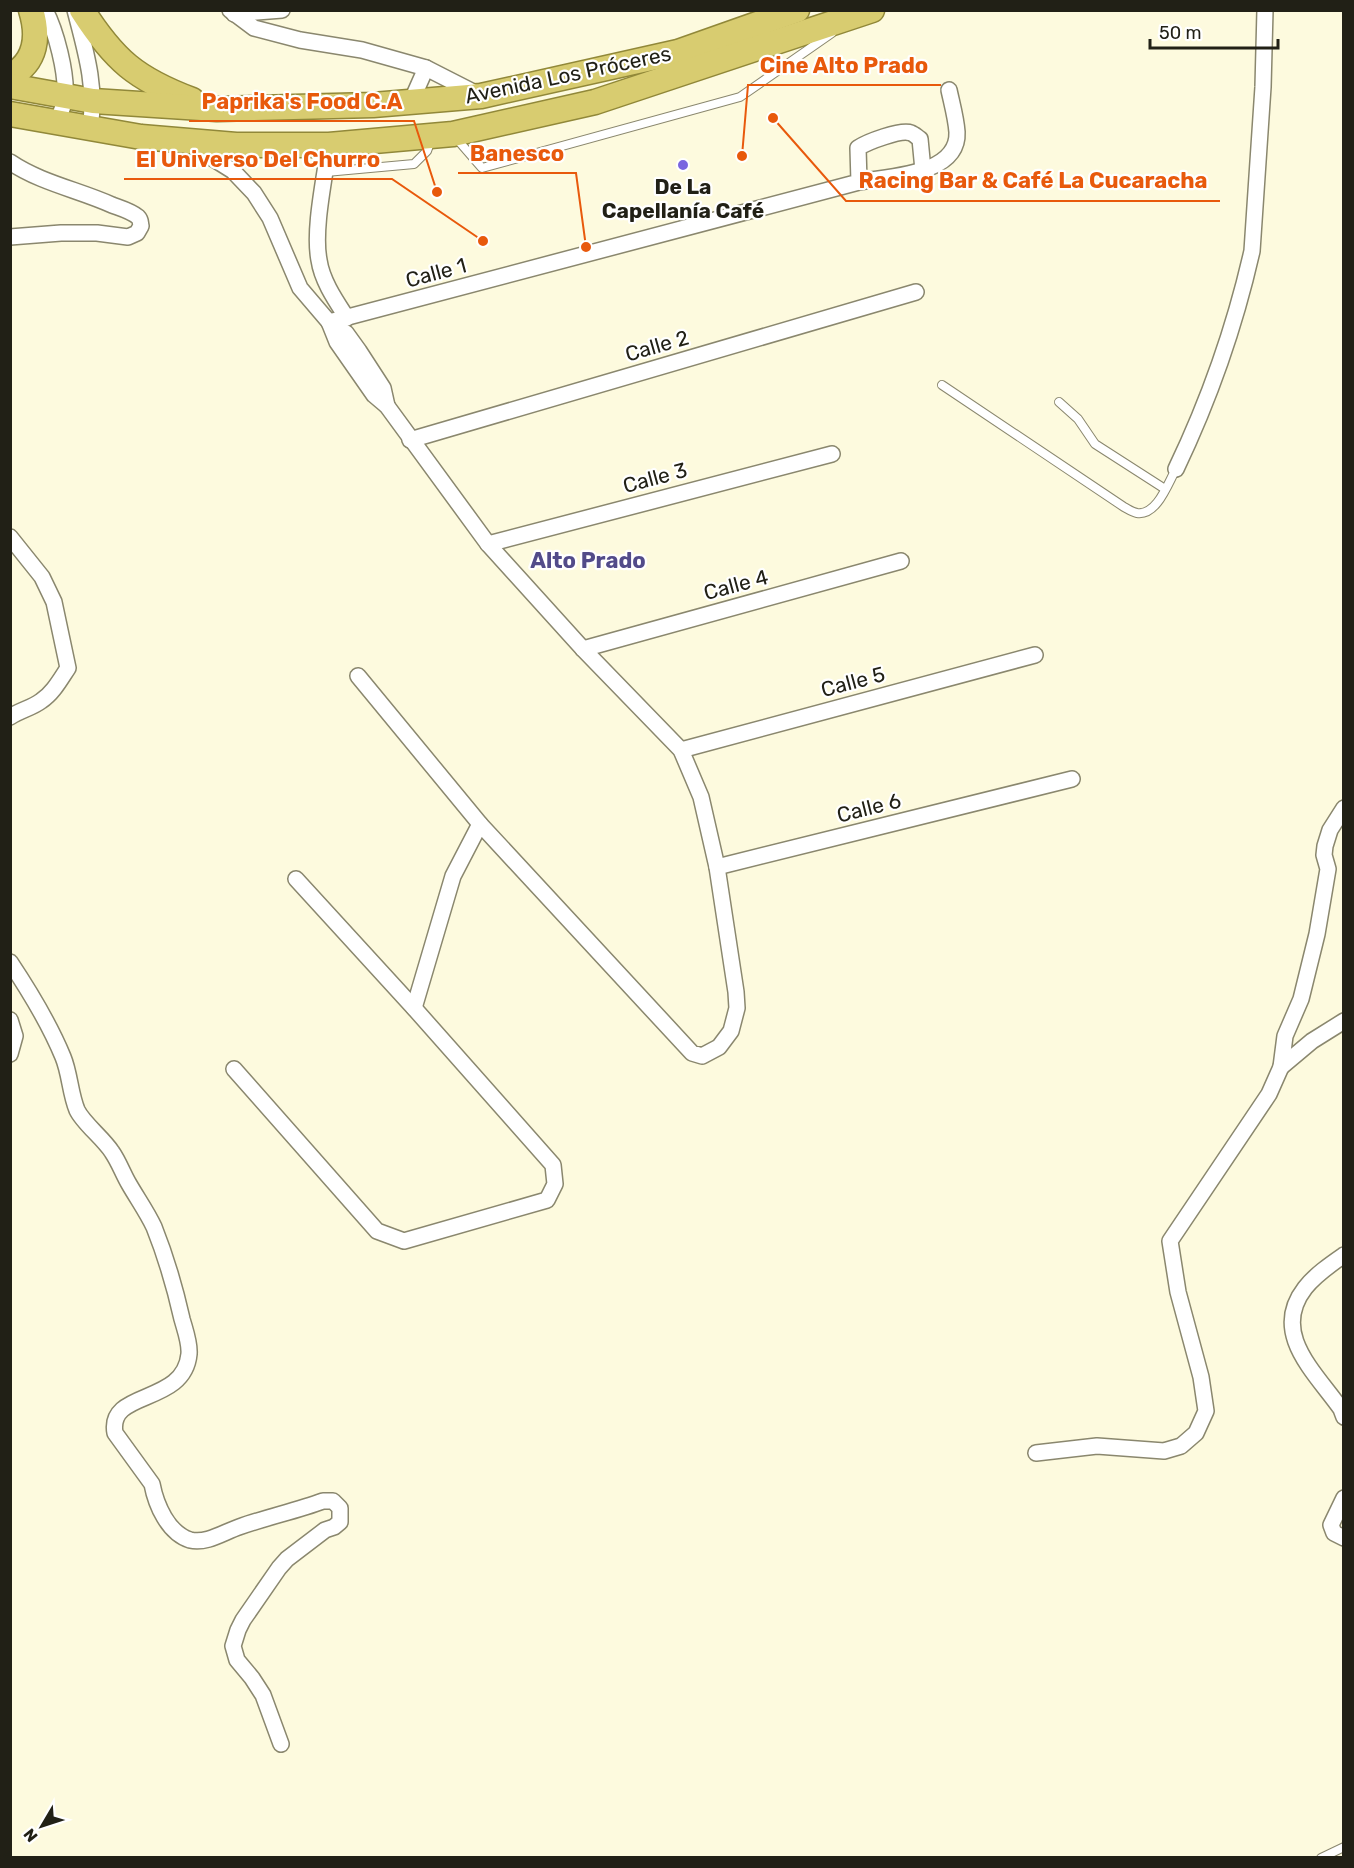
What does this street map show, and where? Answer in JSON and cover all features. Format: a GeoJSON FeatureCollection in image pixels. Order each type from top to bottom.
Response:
{"type":"FeatureCollection","features":[{"type":"Feature","properties":{"kind":"highway"},"geometry":{"type":"LineString","coordinates":[[10,76],[28,60],[35,46],[36,31],[31,10]]}},
{"type":"Feature","properties":{"kind":"highway"},"geometry":{"type":"LineString","coordinates":[[82,10],[113,54],[133,72],[164,90],[217,109]]}},
{"type":"Feature","properties":{"kind":"highway","name":"Avenida Los Próceres"},"geometry":{"type":"LineString","coordinates":[[10,86],[65,97],[217,109],[411,102],[481,96],[678,52],[797,10]]}},
{"type":"Feature","properties":{"kind":"highway","name":"Avenida Los Próceres"},"geometry":{"type":"LineString","coordinates":[[10,114],[141,136],[270,146],[330,145],[443,135],[595,102],[866,13]]}},
{"type":"Feature","properties":{"kind":"street"},"geometry":{"type":"LineString","coordinates":[[45,10],[61,61],[65,85],[65,97],[57,123]]}},
{"type":"Feature","properties":{"kind":"street"},"geometry":{"type":"LineString","coordinates":[[75,10],[87,56],[93,100],[90,127]]}},
{"type":"Feature","properties":{"kind":"street"},"geometry":{"type":"LineString","coordinates":[[232,12],[282,10]]}},
{"type":"Feature","properties":{"kind":"street"},"geometry":{"type":"LineString","coordinates":[[1176,469],[1213,381],[1239,303],[1252,251],[1263,87],[1265,10]]}},
{"type":"Feature","properties":{"kind":"street"},"geometry":{"type":"LineString","coordinates":[[232,12],[254,28],[300,40],[362,50],[426,68],[481,96]]}},
{"type":"Feature","properties":{"kind":"street"},"geometry":{"type":"LineString","coordinates":[[411,102],[426,68]]}},
{"type":"Feature","properties":{"kind":"street","name":"Calle 1"},"geometry":{"type":"LineString","coordinates":[[329,322],[859,182],[939,165],[949,157],[956,143],[957,132],[949,90]]}},
{"type":"Feature","properties":{"kind":"street"},"geometry":{"type":"LineString","coordinates":[[859,182],[858,148],[867,142],[904,132],[911,132],[920,139],[923,170]]}},
{"type":"Feature","properties":{"kind":"street"},"geometry":{"type":"LineString","coordinates":[[186,141],[226,166],[254,193],[270,218],[300,288],[329,322],[337,342],[374,395],[387,406],[488,544],[583,649],[681,750],[701,797],[717,867],[736,992],[735,1021],[719,1047],[702,1056],[692,1053],[684,1045],[480,824],[358,676]]}},
{"type":"Feature","properties":{"kind":"street"},"geometry":{"type":"LineString","coordinates":[[330,145],[317,241],[319,262],[325,281],[347,318]]}},
{"type":"Feature","properties":{"kind":"street"},"geometry":{"type":"LineString","coordinates":[[10,162],[55,184],[130,213],[138,218],[141,226],[137,233],[128,237],[97,233],[10,237]]}},
{"type":"Feature","properties":{"kind":"street","name":"Calle 2"},"geometry":{"type":"LineString","coordinates":[[410,440],[916,292]]}},
{"type":"Feature","properties":{"kind":"street","name":"Calle 3"},"geometry":{"type":"LineString","coordinates":[[488,544],[832,454]]}},
{"type":"Feature","properties":{"kind":"street"},"geometry":{"type":"LineString","coordinates":[[10,537],[42,577],[54,602],[68,668],[56,687],[40,702],[10,717]]}},
{"type":"Feature","properties":{"kind":"street","name":"Calle 4"},"geometry":{"type":"LineString","coordinates":[[583,649],[901,561]]}},
{"type":"Feature","properties":{"kind":"street","name":"Calle 5"},"geometry":{"type":"LineString","coordinates":[[681,750],[1035,655]]}},
{"type":"Feature","properties":{"kind":"street","name":"Calle 6"},"geometry":{"type":"LineString","coordinates":[[717,867],[1072,779]]}},
{"type":"Feature","properties":{"kind":"street"},"geometry":{"type":"LineString","coordinates":[[1036,1453],[1097,1446],[1164,1451],[1181,1446],[1196,1433],[1206,1411],[1201,1377],[1178,1292],[1170,1241],[1269,1094],[1281,1067],[1284,1036],[1301,999],[1317,934],[1328,869],[1324,855],[1325,846],[1330,830],[1344,808]]}},
{"type":"Feature","properties":{"kind":"street"},"geometry":{"type":"LineString","coordinates":[[414,1008],[453,876],[480,824]]}},
{"type":"Feature","properties":{"kind":"street"},"geometry":{"type":"LineString","coordinates":[[234,1069],[377,1231],[404,1241],[547,1200],[555,1184],[553,1164],[296,879]]}},
{"type":"Feature","properties":{"kind":"street"},"geometry":{"type":"LineString","coordinates":[[10,962],[36,1000],[64,1058],[77,1111],[102,1137],[114,1154],[154,1227],[170,1269],[186,1336],[189,1354],[186,1364],[177,1382],[119,1411],[114,1425],[115,1433],[152,1484],[165,1518],[170,1526],[190,1540],[205,1540],[323,1501],[333,1501],[339,1508],[341,1518],[338,1524],[324,1530],[279,1568],[243,1620],[233,1646],[237,1660],[263,1695],[281,1744]]}},
{"type":"Feature","properties":{"kind":"street"},"geometry":{"type":"LineString","coordinates":[[10,1020],[15,1036],[10,1054]]}},
{"type":"Feature","properties":{"kind":"street"},"geometry":{"type":"LineString","coordinates":[[1281,1067],[1312,1041],[1344,1021]]}},
{"type":"Feature","properties":{"kind":"street"},"geometry":{"type":"LineString","coordinates":[[1344,1255],[1305,1287],[1293,1308],[1291,1328],[1300,1354],[1335,1400],[1344,1417]]}},
{"type":"Feature","properties":{"kind":"street"},"geometry":{"type":"LineString","coordinates":[[1344,1498],[1331,1525],[1334,1533],[1344,1538]]}},
{"type":"Feature","properties":{"kind":"lane"},"geometry":{"type":"LineString","coordinates":[[326,172],[414,164],[443,135],[482,168],[740,97],[866,13]]}},
{"type":"Feature","properties":{"kind":"lane"},"geometry":{"type":"LineString","coordinates":[[942,385],[1136,513],[1150,510],[1176,469]]}},
{"type":"Feature","properties":{"kind":"lane"},"geometry":{"type":"LineString","coordinates":[[1059,402],[1078,419],[1095,444],[1165,489]]}},
{"type":"Feature","properties":{"kind":"lane"},"geometry":{"type":"LineString","coordinates":[[1321,1857],[1344,1847]]}},
{"type":"Feature","properties":{"kind":"place","name":"Racing Bar & Café La Cucaracha"},"geometry":{"type":"Point","coordinates":[773,118]}},
{"type":"Feature","properties":{"kind":"place","name":"Cine Alto Prado"},"geometry":{"type":"Point","coordinates":[742,156]}},
{"type":"Feature","properties":{"kind":"place","name":"De La Capellanía Café"},"geometry":{"type":"Point","coordinates":[683,165]}},
{"type":"Feature","properties":{"kind":"place","name":"Paprika's Food C.A"},"geometry":{"type":"Point","coordinates":[437,192]}},
{"type":"Feature","properties":{"kind":"place","name":"El Universo Del Churro"},"geometry":{"type":"Point","coordinates":[483,241]}},
{"type":"Feature","properties":{"kind":"place","name":"Banesco"},"geometry":{"type":"Point","coordinates":[586,247]}},
{"type":"Feature","properties":{"kind":"district","name":"Alto Prado"},"geometry":{"type":"Point","coordinates":[588,560]}}]}
